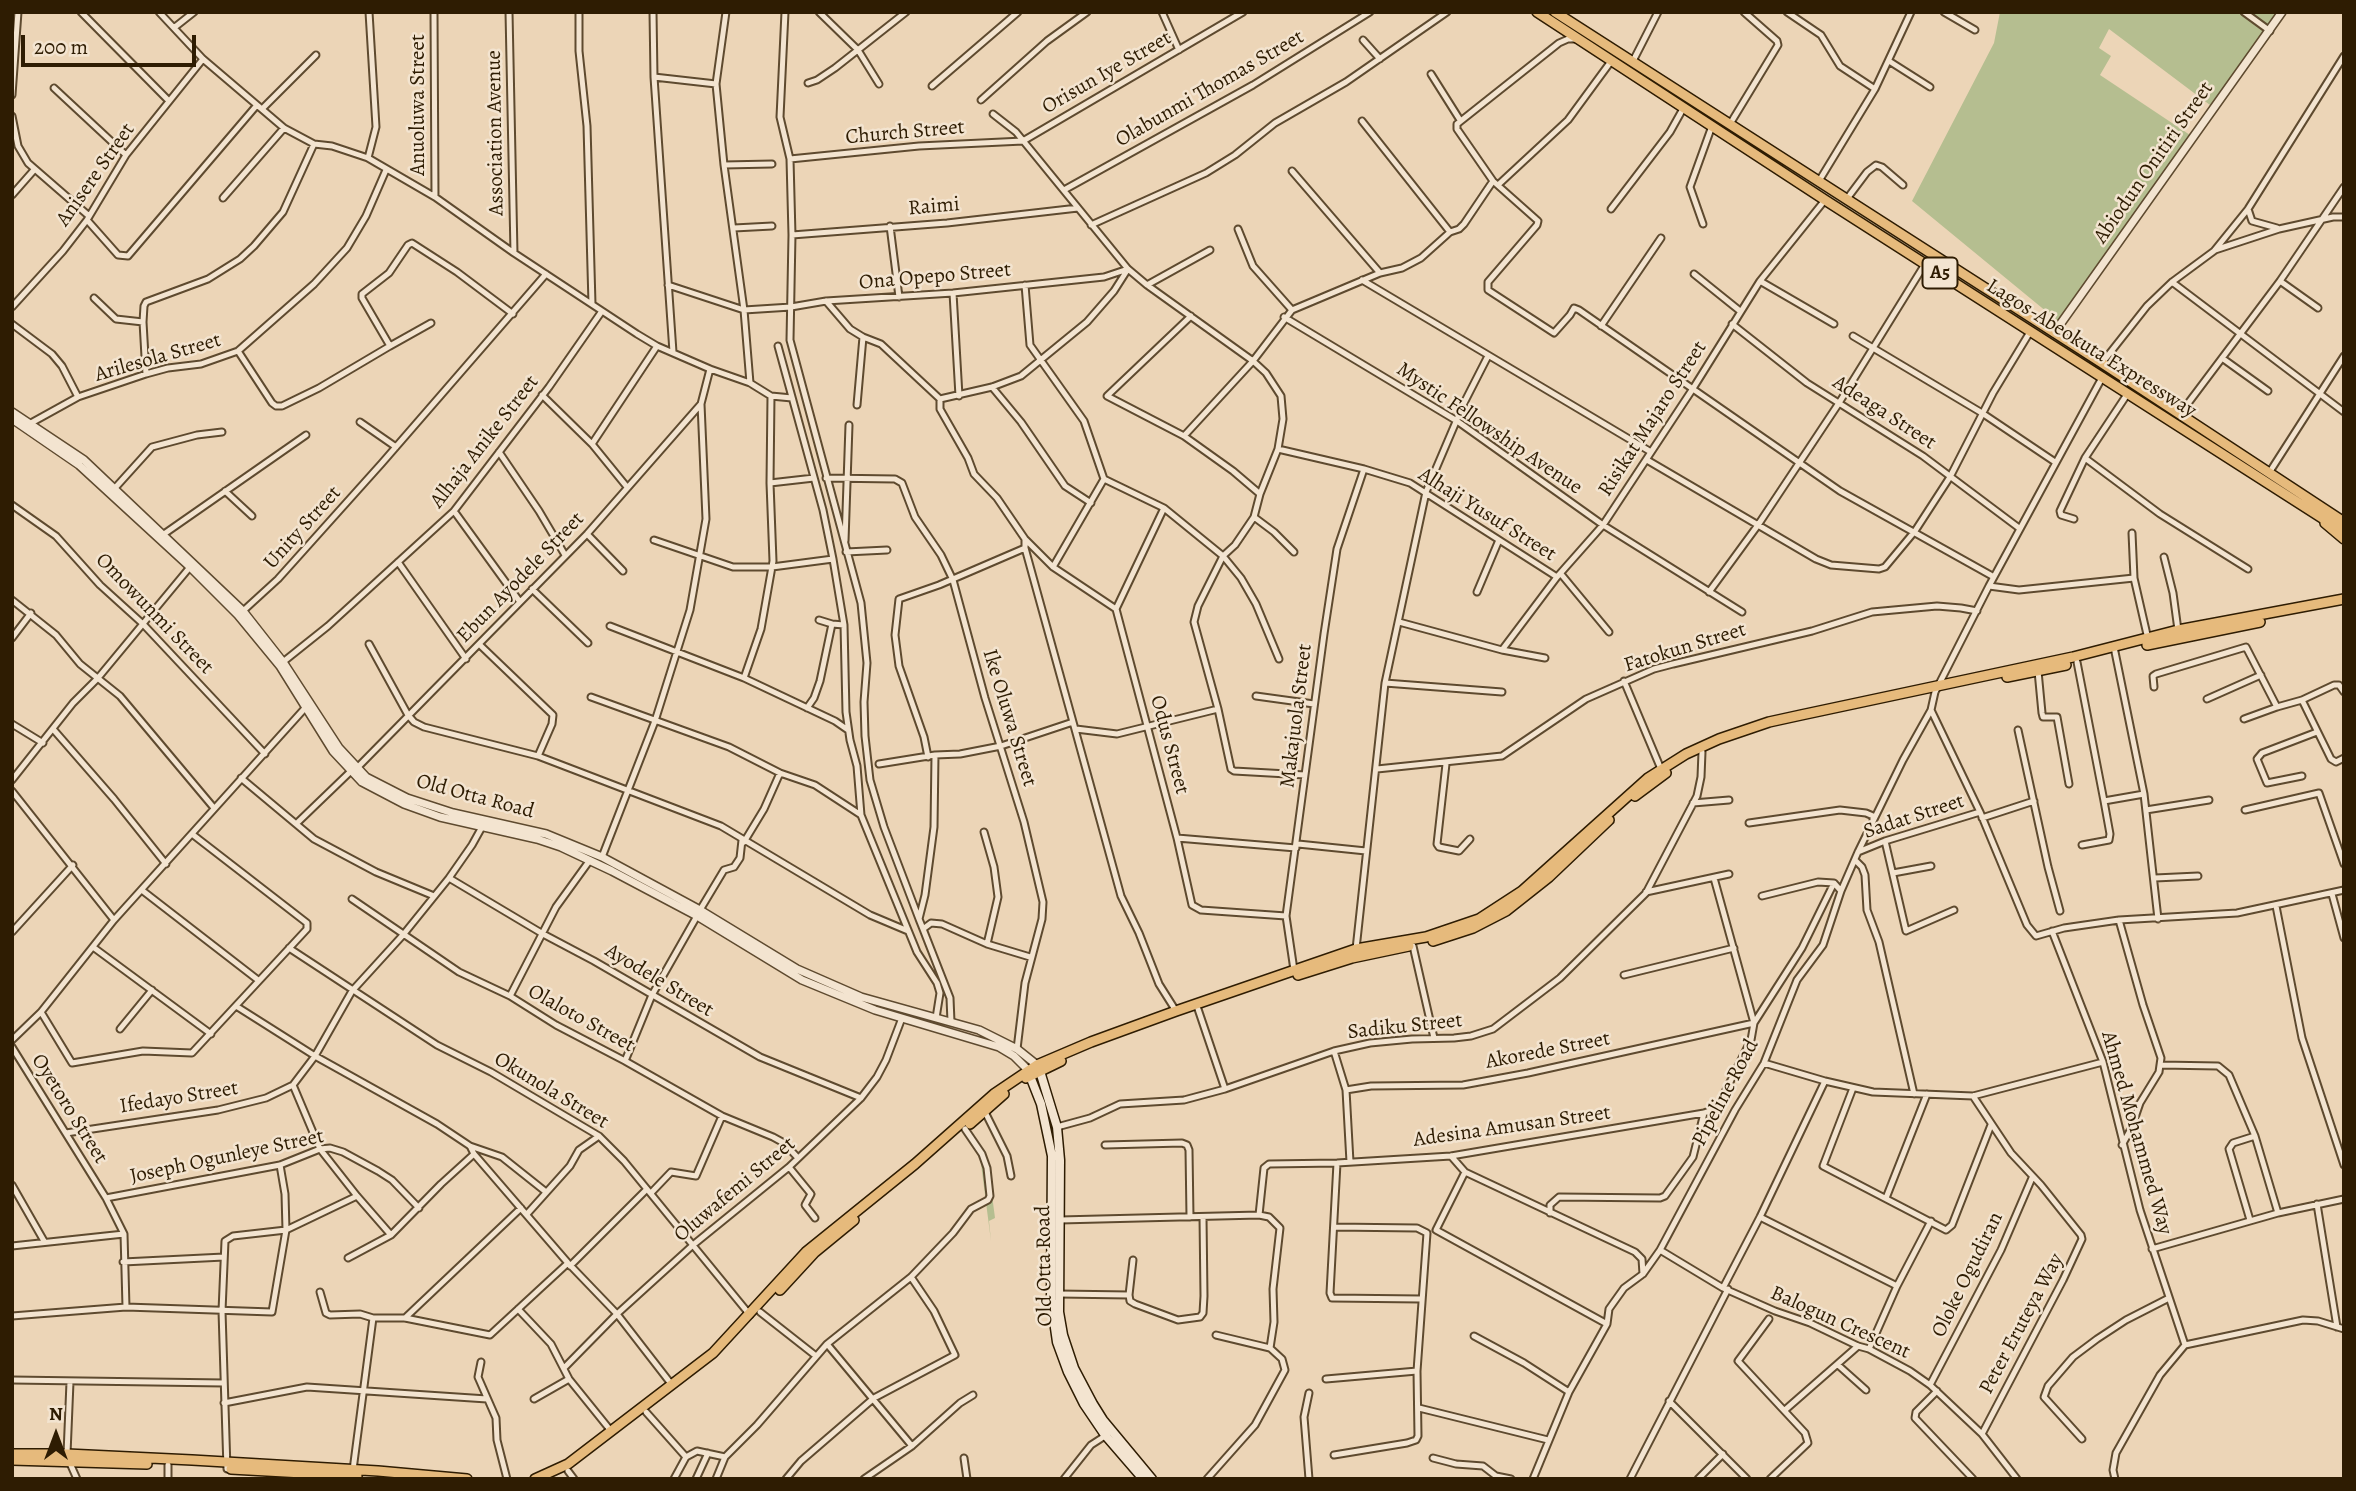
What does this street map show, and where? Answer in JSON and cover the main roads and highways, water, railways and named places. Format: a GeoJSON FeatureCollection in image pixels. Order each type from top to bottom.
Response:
{"type":"FeatureCollection","features":[{"type":"Feature","properties":{"kind":"main road","name":"Lagos-Abeokuta Expressway"},"geometry":{"type":"LineString","coordinates":[[1537,12],[2030,332],[2303,501],[2344,520]]}},
{"type":"Feature","properties":{"kind":"main road","name":"Lagos-Abeokuta Expressway"},"geometry":{"type":"LineString","coordinates":[[1555,12],[2180,414],[2269,473],[2344,532]]}},
{"type":"Feature","properties":{"kind":"main road"},"geometry":{"type":"LineString","coordinates":[[2303,501],[2344,539]]}},
{"type":"Feature","properties":{"kind":"main road"},"geometry":{"type":"LineString","coordinates":[[1039,1068],[1198,1009],[1353,958],[1413,946],[1506,911],[1534,890],[1624,797],[1661,769],[1708,744],[1769,722],[2038,671],[2077,662],[2178,630],[2344,601]]}},
{"type":"Feature","properties":{"kind":"main road"},"geometry":{"type":"LineString","coordinates":[[1578,846],[1642,790],[1685,761],[1702,752],[1772,727],[2115,649],[2344,601]]}},
{"type":"Feature","properties":{"kind":"main road"},"geometry":{"type":"LineString","coordinates":[[550,1479],[571,1475],[706,1366],[816,1243],[1029,1073],[1176,1011],[1356,949],[1453,933]]}},
{"type":"Feature","properties":{"kind":"main road","name":"Old Otta Road"},"geometry":{"type":"LineString","coordinates":[[1039,1068],[1057,1127],[1061,1170],[1059,1294],[1063,1335],[1074,1368],[1109,1433],[1143,1479]]}},
{"type":"Feature","properties":{"kind":"main road","name":"Old Otta Road"},"geometry":{"type":"LineString","coordinates":[[1029,1073],[1041,1104],[1052,1156],[1051,1300],[1054,1327],[1068,1372],[1084,1404],[1152,1479]]}},
{"type":"Feature","properties":{"kind":"main road"},"geometry":{"type":"LineString","coordinates":[[535,1479],[559,1469],[611,1432],[713,1353],[755,1313]]}},
{"type":"Feature","properties":{"kind":"main road"},"geometry":{"type":"LineString","coordinates":[[12,1454],[226,1466],[260,1475],[411,1479]]}},
{"type":"Feature","properties":{"kind":"main road"},"geometry":{"type":"LineString","coordinates":[[12,1460],[68,1457],[168,1465],[353,1470],[467,1479]]}}]}
